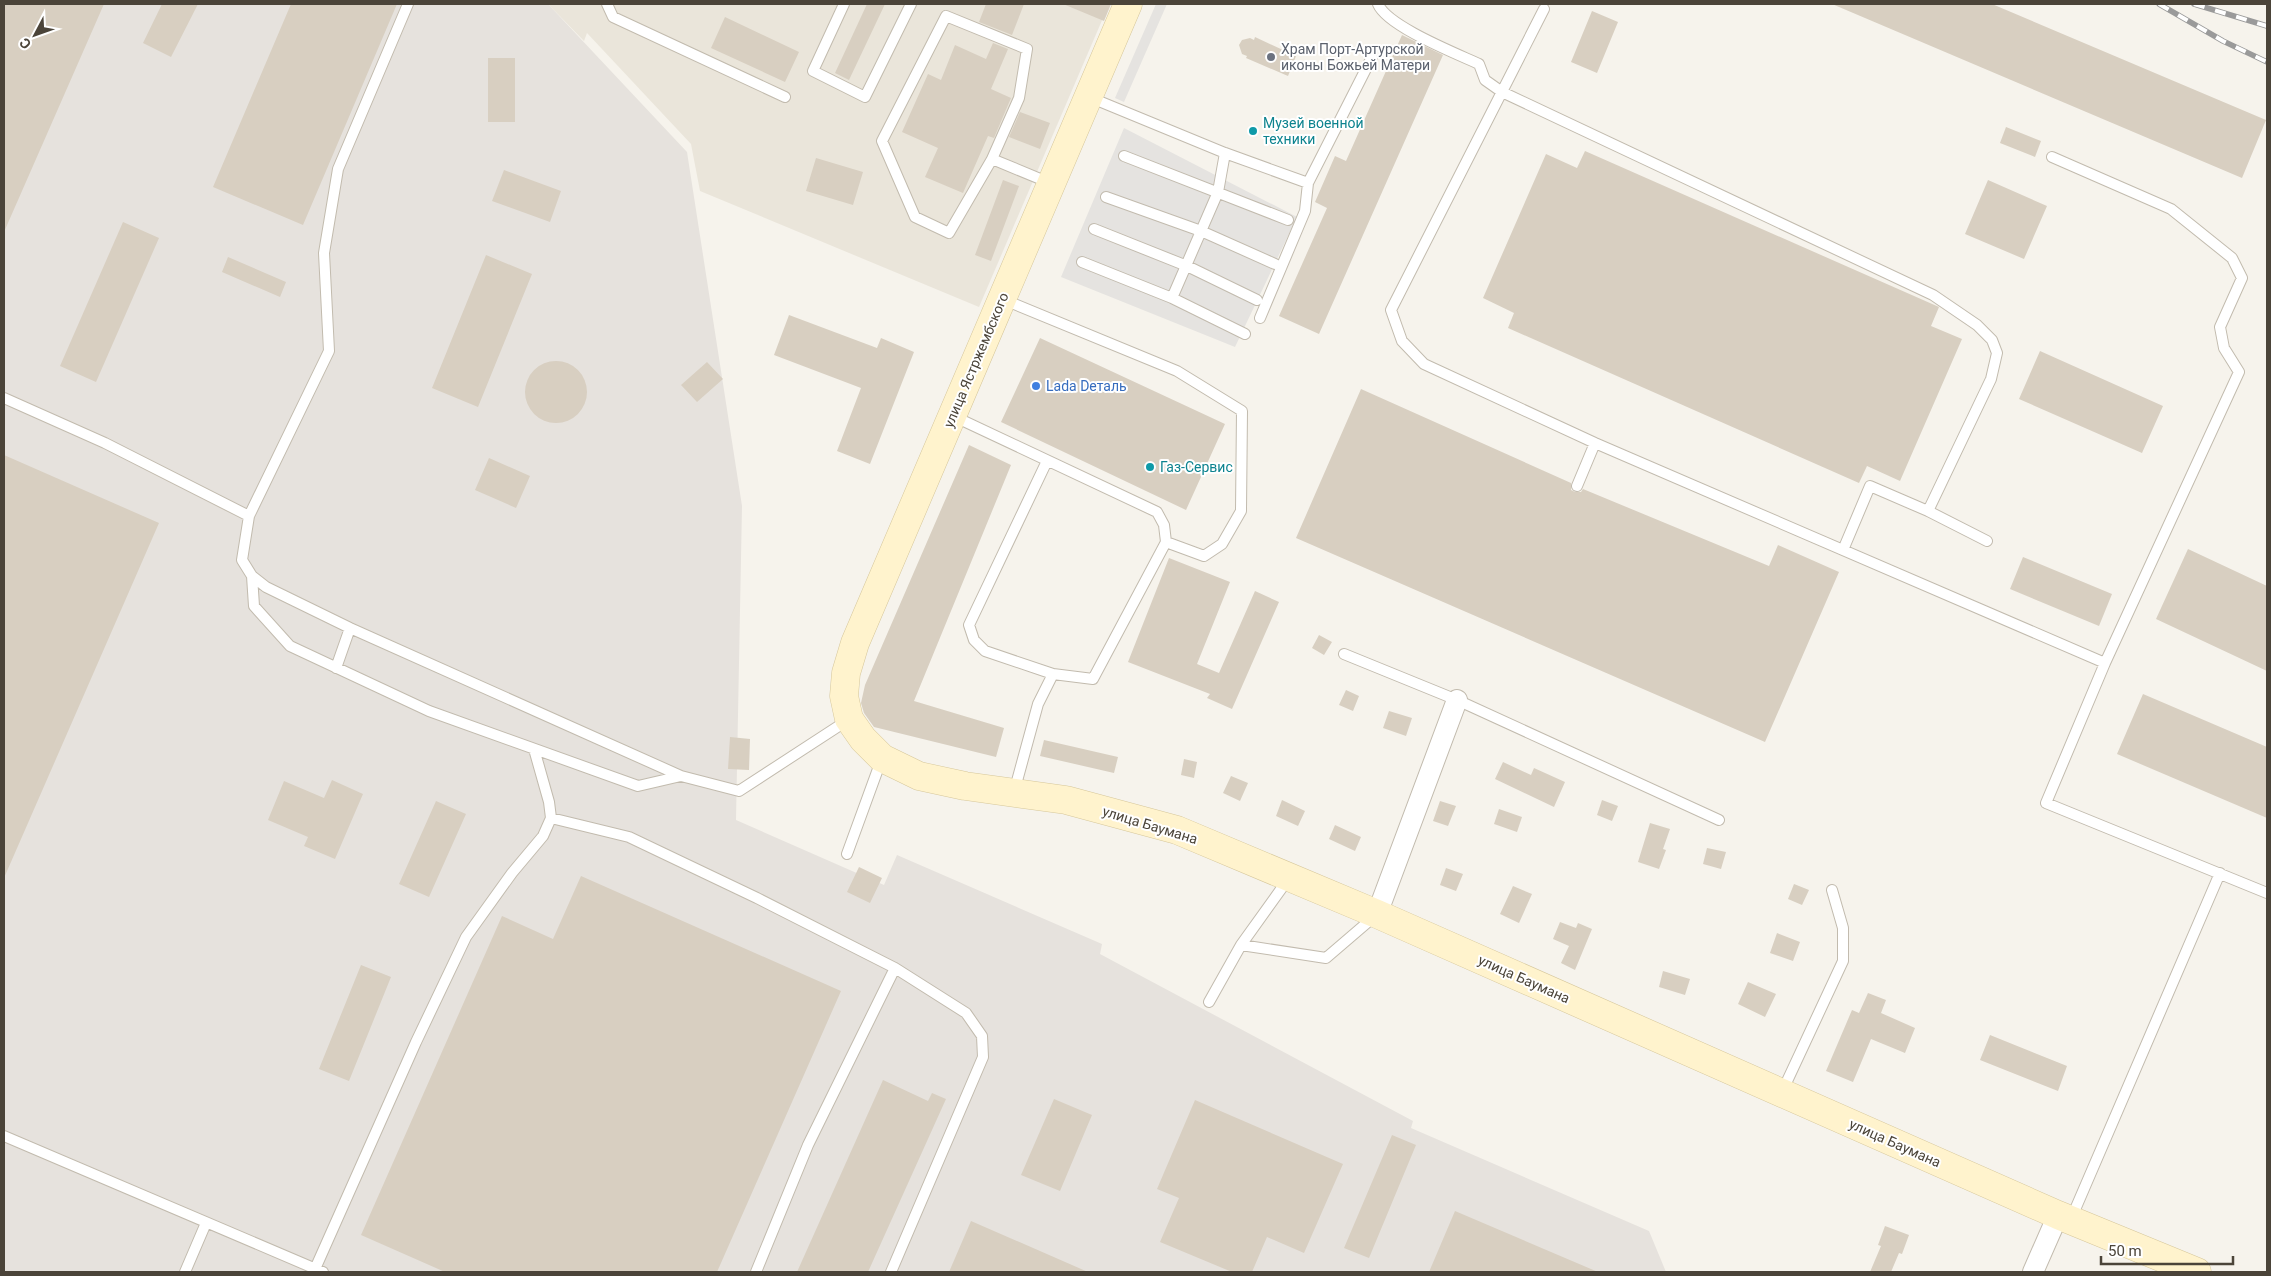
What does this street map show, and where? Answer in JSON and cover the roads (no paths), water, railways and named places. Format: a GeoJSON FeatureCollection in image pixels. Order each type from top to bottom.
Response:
{"type":"FeatureCollection","features":[{"type":"Feature","properties":{"kind":"main road","name":"улица Ястржембского"},"geometry":{"type":"LineString","coordinates":[[849,719],[844,696],[846,672],[855,643],[1128,4]]}},
{"type":"Feature","properties":{"kind":"main road","name":"улица Баумана"},"geometry":{"type":"LineString","coordinates":[[849,719],[863,739],[882,758],[919,776],[965,786],[1066,800],[1177,830],[1377,914],[2064,1217],[2197,1272]]}},
{"type":"Feature","properties":{"kind":"street"},"geometry":{"type":"LineString","coordinates":[[1377,914],[1457,700]]}},
{"type":"Feature","properties":{"kind":"street"},"geometry":{"type":"LineString","coordinates":[[2034,1272],[2064,1217]]}},
{"type":"Feature","properties":{"kind":"lane"},"geometry":{"type":"LineString","coordinates":[[408,4],[338,170],[324,253],[329,352],[249,516],[242,560],[252,576],[266,588],[350,628],[682,776],[739,791],[849,719]]}},
{"type":"Feature","properties":{"kind":"lane"},"geometry":{"type":"LineString","coordinates":[[607,4],[613,17],[785,97]]}},
{"type":"Feature","properties":{"kind":"lane"},"geometry":{"type":"LineString","coordinates":[[844,4],[813,71],[866,97],[911,4]]}},
{"type":"Feature","properties":{"kind":"lane"},"geometry":{"type":"LineString","coordinates":[[1378,4],[1381,12],[1395,23],[1479,64],[1485,80],[1502,92],[1932,295],[1977,326],[1992,340],[1997,352],[1990,379],[1928,511]]}},
{"type":"Feature","properties":{"kind":"lane"},"geometry":{"type":"LineString","coordinates":[[1544,9],[1391,310],[1402,341],[1424,364],[1596,443],[2105,663]]}},
{"type":"Feature","properties":{"kind":"lane"},"geometry":{"type":"LineString","coordinates":[[946,16],[1027,49],[1019,98],[992,159],[948,233],[915,217],[882,141],[946,16]]}},
{"type":"Feature","properties":{"kind":"lane"},"geometry":{"type":"LineString","coordinates":[[1260,318],[1305,211],[1308,183],[1372,57]]}},
{"type":"Feature","properties":{"kind":"lane"},"geometry":{"type":"LineString","coordinates":[[1088,97],[1225,153],[1308,183]]}},
{"type":"Feature","properties":{"kind":"lane"},"geometry":{"type":"LineString","coordinates":[[1172,298],[1218,192],[1225,153]]}},
{"type":"Feature","properties":{"kind":"lane"},"geometry":{"type":"LineString","coordinates":[[1124,156],[1288,220]]}},
{"type":"Feature","properties":{"kind":"lane"},"geometry":{"type":"LineString","coordinates":[[2052,157],[2171,209],[2232,258],[2242,278],[2220,327],[2224,348],[2238,372],[2105,663],[2046,803],[2267,893]]}},
{"type":"Feature","properties":{"kind":"lane"},"geometry":{"type":"LineString","coordinates":[[992,159],[1051,184]]}},
{"type":"Feature","properties":{"kind":"lane"},"geometry":{"type":"LineString","coordinates":[[1106,197],[1201,231],[1275,264]]}},
{"type":"Feature","properties":{"kind":"lane"},"geometry":{"type":"LineString","coordinates":[[1094,229],[1187,266],[1256,300]]}},
{"type":"Feature","properties":{"kind":"lane"},"geometry":{"type":"LineString","coordinates":[[1082,262],[1172,298],[1244,334]]}},
{"type":"Feature","properties":{"kind":"lane"},"geometry":{"type":"LineString","coordinates":[[1002,299],[1177,371],[1242,411],[1241,511],[1222,544],[1204,556],[1166,542]]}},
{"type":"Feature","properties":{"kind":"lane"},"geometry":{"type":"LineString","coordinates":[[4,398],[105,444],[249,516]]}},
{"type":"Feature","properties":{"kind":"lane"},"geometry":{"type":"LineString","coordinates":[[952,415],[1157,512],[1164,525],[1166,542],[1093,679],[1052,674],[986,651],[974,640],[969,625],[1047,461]]}},
{"type":"Feature","properties":{"kind":"lane"},"geometry":{"type":"LineString","coordinates":[[1577,486],[1596,443]]}},
{"type":"Feature","properties":{"kind":"lane"},"geometry":{"type":"LineString","coordinates":[[1843,550],[1870,486],[1928,511],[1987,541]]}},
{"type":"Feature","properties":{"kind":"lane"},"geometry":{"type":"LineString","coordinates":[[252,576],[254,606],[290,646],[336,668],[429,711],[638,786],[682,776]]}},
{"type":"Feature","properties":{"kind":"lane"},"geometry":{"type":"LineString","coordinates":[[336,668],[350,628]]}},
{"type":"Feature","properties":{"kind":"lane"},"geometry":{"type":"LineString","coordinates":[[1344,654],[1457,700],[1718,820]]}},
{"type":"Feature","properties":{"kind":"lane"},"geometry":{"type":"LineString","coordinates":[[1013,793],[1038,704],[1052,674]]}},
{"type":"Feature","properties":{"kind":"lane"},"geometry":{"type":"LineString","coordinates":[[4,1136],[319,1270],[416,1042],[466,937],[512,873],[543,836],[551,818],[549,802],[534,749]]}},
{"type":"Feature","properties":{"kind":"lane"},"geometry":{"type":"LineString","coordinates":[[847,854],[882,758]]}},
{"type":"Feature","properties":{"kind":"lane"},"geometry":{"type":"LineString","coordinates":[[551,818],[629,837],[757,898],[895,968],[966,1013],[982,1036],[984,1056],[891,1272]]}},
{"type":"Feature","properties":{"kind":"lane"},"geometry":{"type":"LineString","coordinates":[[2064,1217],[2220,873]]}},
{"type":"Feature","properties":{"kind":"lane"},"geometry":{"type":"LineString","coordinates":[[1209,1002],[1241,945],[1290,877]]}},
{"type":"Feature","properties":{"kind":"lane"},"geometry":{"type":"LineString","coordinates":[[1782,1093],[1843,961],[1843,928],[1832,890]]}},
{"type":"Feature","properties":{"kind":"lane"},"geometry":{"type":"LineString","coordinates":[[1241,945],[1326,958],[1377,914]]}},
{"type":"Feature","properties":{"kind":"lane"},"geometry":{"type":"LineString","coordinates":[[756,1272],[808,1145],[895,968]]}},
{"type":"Feature","properties":{"kind":"lane"},"geometry":{"type":"LineString","coordinates":[[185,1272],[206,1222]]}},
{"type":"Feature","properties":{"kind":"railway"},"geometry":{"type":"LineString","coordinates":[[2159,4],[2223,41],[2267,62]]}},
{"type":"Feature","properties":{"kind":"railway"},"geometry":{"type":"LineString","coordinates":[[2194,4],[2267,26]]}},
{"type":"Feature","properties":{"kind":"place","name":"Храм Порт-Артурской иконы Божьей Матери"},"geometry":{"type":"Point","coordinates":[1271,57]}},
{"type":"Feature","properties":{"kind":"place","name":"Музей военной техники"},"geometry":{"type":"Point","coordinates":[1253,131]}},
{"type":"Feature","properties":{"kind":"place","name":"Lada Dеталь"},"geometry":{"type":"Point","coordinates":[1036,386]}},
{"type":"Feature","properties":{"kind":"place","name":"Газ-Сервис"},"geometry":{"type":"Point","coordinates":[1150,467]}}]}
